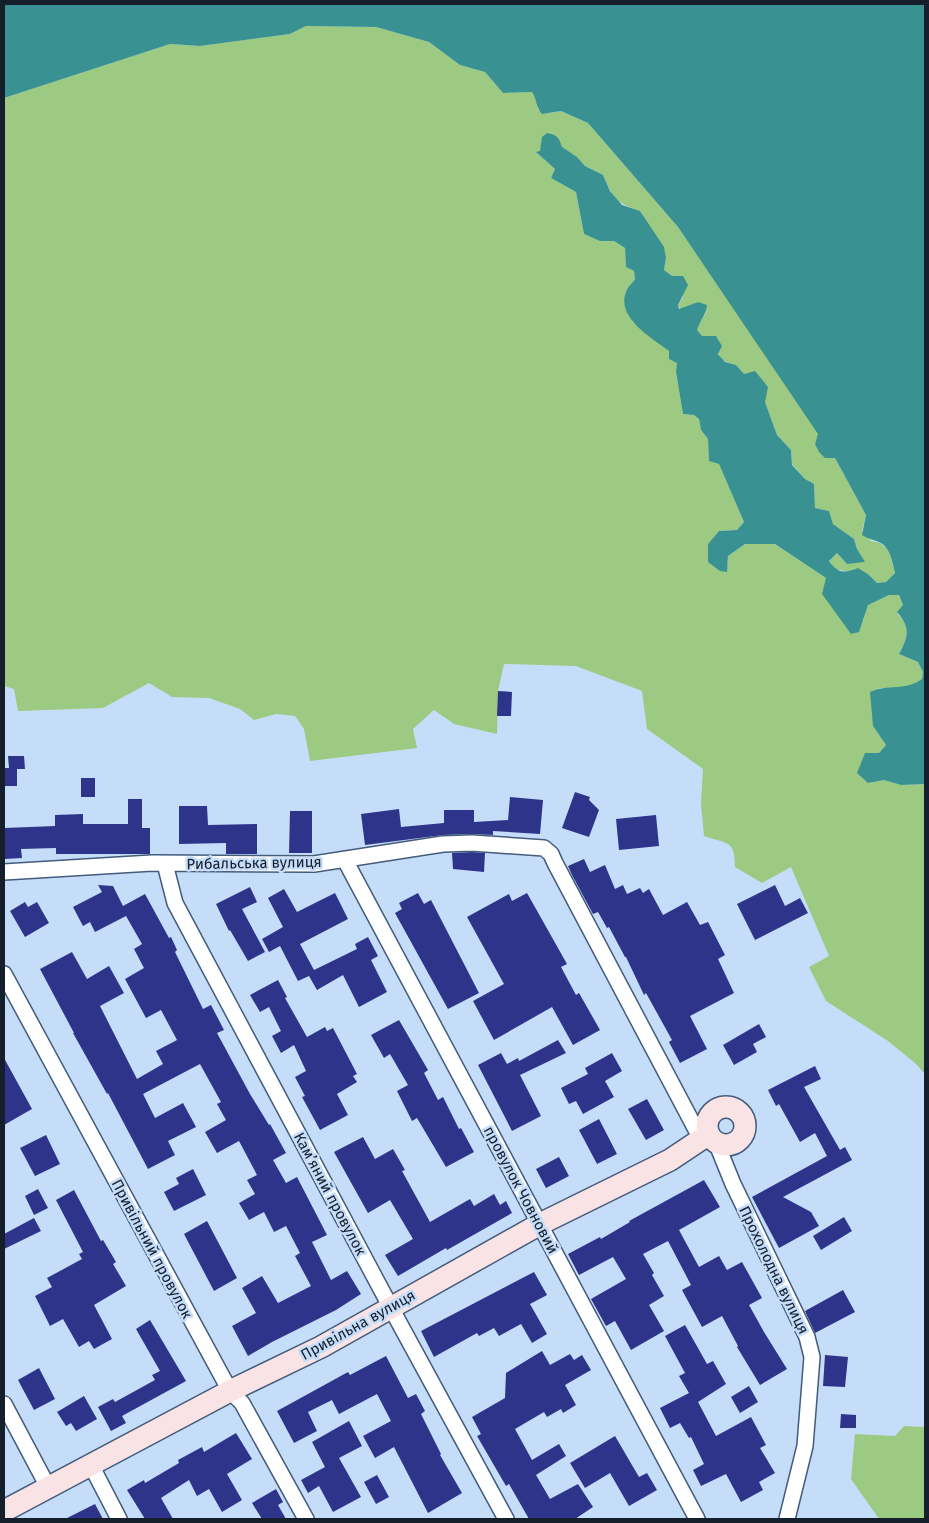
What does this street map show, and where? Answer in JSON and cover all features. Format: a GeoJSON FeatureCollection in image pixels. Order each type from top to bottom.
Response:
{"type":"FeatureCollection","features":[{"type":"Feature","properties":{"kind":"street","name":"Рибальська вулиця"},"geometry":{"type":"LineString","coordinates":[[4,872],[152,863],[314,864],[443,844],[472,843],[544,848],[551,854],[555,863]]}},
{"type":"Feature","properties":{"kind":"street","name":"провулок Човновий"},"geometry":{"type":"LineString","coordinates":[[345,860],[697,1519]]}},
{"type":"Feature","properties":{"kind":"street","name":"Прохолодна вулиця"},"geometry":{"type":"LineString","coordinates":[[555,863],[709,1138],[807,1337],[812,1357],[805,1446],[787,1519]]}},
{"type":"Feature","properties":{"kind":"street","name":"Камʼяний провулок"},"geometry":{"type":"LineString","coordinates":[[166,864],[176,903],[390,1306],[506,1519]]}},
{"type":"Feature","properties":{"kind":"street","name":"Привільний провулок"},"geometry":{"type":"LineString","coordinates":[[4,974],[230,1391],[242,1403],[306,1519]]}},
{"type":"Feature","properties":{"kind":"street","name":"Привільна вулиця"},"geometry":{"type":"LineString","coordinates":[[4,1511],[230,1391],[321,1347],[390,1306],[540,1224],[670,1160],[709,1138]]}},
{"type":"Feature","properties":{"kind":"street"},"geometry":{"type":"LineString","coordinates":[[4,1404],[48,1487]]}},
{"type":"Feature","properties":{"kind":"street"},"geometry":{"type":"LineString","coordinates":[[91,1466],[120,1519]]}},
{"type":"Feature","properties":{"kind":"shaded area"},"geometry":{"type":"Polygon","coordinates":[[[4,4],[925,4],[925,784],[901,785],[884,780],[868,783],[857,773],[865,753],[879,753],[886,745],[873,726],[870,692],[883,688],[910,685],[922,679],[923,672],[918,662],[899,654],[907,633],[904,623],[897,612],[903,605],[899,595],[889,595],[868,605],[859,632],[851,634],[822,594],[826,578],[775,544],[745,544],[728,556],[727,572],[720,571],[708,562],[708,544],[719,531],[737,530],[744,522],[719,464],[709,461],[708,439],[701,430],[699,419],[694,415],[683,414],[676,372],[677,363],[669,359],[669,351],[637,326],[626,310],[624,301],[626,292],[635,279],[634,271],[626,267],[625,248],[614,241],[600,241],[584,234],[576,192],[551,178],[555,169],[536,152],[540,151],[542,137],[547,133],[557,137],[562,147],[577,157],[585,166],[603,175],[610,191],[622,205],[640,211],[664,247],[666,258],[664,270],[672,276],[683,276],[688,285],[678,305],[679,309],[698,302],[707,305],[697,330],[702,336],[716,336],[722,346],[718,354],[725,362],[736,365],[744,374],[755,371],[768,387],[765,402],[777,435],[791,450],[792,465],[805,479],[814,484],[815,508],[829,511],[833,524],[854,539],[857,549],[865,562],[847,564],[837,553],[829,561],[832,565],[842,571],[858,568],[877,583],[886,582],[895,573],[891,556],[887,549],[881,543],[862,535],[866,515],[835,458],[825,458],[819,452],[815,444],[818,434],[678,227],[588,123],[561,111],[542,114],[532,92],[503,93],[485,72],[460,65],[429,42],[376,27],[306,26],[290,34],[200,46],[170,44],[4,98],[4,4]]]}},
{"type":"Feature","properties":{"kind":"shaded area"},"geometry":{"type":"Polygon","coordinates":[[[306,26],[376,27],[429,42],[460,65],[485,72],[503,93],[532,92],[537,99],[538,110],[549,113],[561,111],[588,123],[678,227],[819,434],[815,444],[835,458],[866,515],[862,531],[871,541],[880,543],[889,550],[895,573],[886,582],[877,583],[869,575],[834,569],[829,561],[837,553],[847,564],[864,561],[854,539],[833,524],[829,511],[815,508],[814,484],[805,479],[792,464],[791,450],[777,435],[765,402],[736,365],[722,359],[718,352],[716,336],[702,337],[697,330],[699,322],[706,313],[698,302],[680,309],[678,305],[683,297],[672,276],[664,270],[666,258],[640,211],[616,199],[603,175],[585,166],[577,157],[561,147],[557,137],[547,133],[540,151],[537,153],[555,169],[551,178],[576,192],[584,234],[600,241],[614,241],[625,248],[626,267],[634,271],[635,279],[626,292],[625,307],[632,321],[669,351],[677,363],[676,372],[683,414],[694,415],[699,419],[701,430],[708,439],[709,460],[719,464],[744,522],[737,530],[719,531],[708,544],[728,565],[728,556],[745,544],[775,544],[826,578],[863,621],[867,605],[889,595],[899,595],[903,605],[897,613],[904,623],[907,632],[899,654],[918,662],[923,672],[922,680],[907,686],[879,688],[873,726],[886,745],[879,753],[868,783],[884,780],[901,785],[925,784],[925,1074],[915,1063],[888,1041],[826,1001],[809,967],[829,956],[791,867],[762,883],[735,867],[733,851],[728,844],[704,836],[701,804],[703,769],[647,729],[642,691],[576,666],[504,664],[498,691],[497,734],[454,724],[434,710],[413,729],[417,748],[310,761],[304,729],[295,716],[276,714],[254,720],[240,709],[209,698],[172,697],[149,683],[103,708],[18,711],[14,689],[4,686],[4,98],[170,44],[200,46],[290,34],[306,26]]]}},
{"type":"Feature","properties":{"kind":"shaded area"},"geometry":{"type":"Polygon","coordinates":[[[904,1426],[925,1427],[925,1519],[879,1519],[851,1479],[855,1434],[895,1436],[904,1426]]]}},
{"type":"Feature","properties":{"kind":"building"},"geometry":{"type":"Polygon","coordinates":[[[498,691],[512,692],[511,716],[497,716],[498,691]]]}},
{"type":"Feature","properties":{"kind":"building"},"geometry":{"type":"Polygon","coordinates":[[[8,756],[24,756],[25,769],[17,769],[17,786],[4,786],[4,768],[9,768],[8,756]]]}},
{"type":"Feature","properties":{"kind":"building"},"geometry":{"type":"Polygon","coordinates":[[[81,778],[95,778],[95,797],[81,797],[81,778]]]}},
{"type":"Feature","properties":{"kind":"building"},"geometry":{"type":"Polygon","coordinates":[[[575,792],[590,797],[589,800],[599,810],[589,837],[562,828],[575,792]]]}},
{"type":"Feature","properties":{"kind":"building"},"geometry":{"type":"Polygon","coordinates":[[[510,797],[543,800],[540,834],[493,831],[493,835],[443,835],[365,845],[361,814],[399,809],[401,827],[444,823],[444,810],[474,810],[474,822],[508,820],[510,797]]]}},
{"type":"Feature","properties":{"kind":"building"},"geometry":{"type":"Polygon","coordinates":[[[128,799],[142,799],[142,828],[150,828],[150,854],[56,854],[56,848],[21,849],[22,858],[4,859],[4,828],[55,826],[55,815],[83,814],[83,824],[128,824],[128,799]]]}},
{"type":"Feature","properties":{"kind":"building"},"geometry":{"type":"Polygon","coordinates":[[[179,806],[207,806],[208,825],[257,824],[257,854],[226,854],[226,843],[179,844],[179,806]]]}},
{"type":"Feature","properties":{"kind":"building"},"geometry":{"type":"Polygon","coordinates":[[[290,811],[312,811],[312,853],[289,853],[290,811]]]}},
{"type":"Feature","properties":{"kind":"building"},"geometry":{"type":"Polygon","coordinates":[[[656,815],[659,846],[619,850],[616,819],[656,815]]]}},
{"type":"Feature","properties":{"kind":"building"},"geometry":{"type":"Polygon","coordinates":[[[452,853],[485,853],[484,872],[453,869],[452,853]]]}},
{"type":"Feature","properties":{"kind":"building"},"geometry":{"type":"Polygon","coordinates":[[[584,859],[590,872],[605,865],[615,889],[623,885],[627,894],[640,888],[643,893],[649,889],[663,915],[687,902],[700,925],[708,922],[725,955],[718,959],[734,993],[690,1016],[707,1049],[680,1063],[669,1042],[672,1040],[646,993],[644,995],[609,927],[607,928],[598,912],[593,914],[572,875],[568,866],[584,859]]]}},
{"type":"Feature","properties":{"kind":"building"},"geometry":{"type":"Polygon","coordinates":[[[98,885],[113,886],[123,906],[145,894],[169,938],[171,937],[177,950],[175,952],[203,1009],[211,1005],[224,1030],[217,1033],[250,1094],[286,1153],[273,1160],[286,1183],[297,1177],[327,1235],[312,1242],[331,1280],[347,1271],[361,1294],[336,1310],[248,1356],[232,1326],[256,1313],[242,1288],[262,1276],[278,1303],[311,1286],[295,1256],[300,1253],[286,1226],[274,1232],[264,1212],[249,1220],[239,1203],[255,1194],[247,1180],[257,1175],[239,1141],[217,1153],[205,1132],[226,1120],[217,1104],[221,1102],[200,1064],[143,1094],[155,1118],[183,1103],[196,1127],[168,1141],[175,1155],[148,1169],[108,1093],[73,1033],[40,969],[72,952],[87,979],[109,966],[124,993],[100,1006],[137,1079],[163,1064],[156,1051],[177,1040],[161,1010],[146,1018],[125,979],[144,968],[134,949],[142,944],[126,916],[95,932],[90,922],[83,926],[73,907],[102,892],[98,885]]]}},
{"type":"Feature","properties":{"kind":"building"},"geometry":{"type":"Polygon","coordinates":[[[775,885],[785,906],[800,898],[808,913],[755,940],[737,904],[775,885]]]}},
{"type":"Feature","properties":{"kind":"building"},"geometry":{"type":"Polygon","coordinates":[[[250,887],[257,902],[242,909],[265,952],[248,961],[229,931],[216,904],[250,887]]]}},
{"type":"Feature","properties":{"kind":"building"},"geometry":{"type":"Polygon","coordinates":[[[284,889],[297,912],[335,893],[348,919],[300,944],[314,970],[357,949],[355,944],[368,937],[378,956],[371,960],[387,992],[359,1007],[343,975],[317,990],[309,976],[298,981],[280,946],[269,952],[262,939],[283,927],[268,898],[284,889]]]}},
{"type":"Feature","properties":{"kind":"building"},"geometry":{"type":"Polygon","coordinates":[[[418,893],[424,904],[431,900],[479,993],[448,1009],[395,913],[402,909],[399,903],[418,893]]]}},
{"type":"Feature","properties":{"kind":"building"},"geometry":{"type":"Polygon","coordinates":[[[527,893],[567,964],[561,967],[576,995],[579,993],[600,1030],[573,1045],[552,1007],[494,1040],[473,1001],[504,984],[467,917],[509,894],[512,901],[527,893]]]}},
{"type":"Feature","properties":{"kind":"building"},"geometry":{"type":"Polygon","coordinates":[[[25,902],[28,907],[37,902],[49,923],[25,937],[10,911],[25,902]]]}},
{"type":"Feature","properties":{"kind":"building"},"geometry":{"type":"Polygon","coordinates":[[[278,980],[287,997],[285,998],[307,1037],[325,1027],[327,1031],[333,1028],[357,1074],[353,1076],[357,1082],[337,1094],[348,1115],[320,1130],[302,1097],[305,1096],[295,1077],[306,1071],[294,1045],[281,1053],[272,1036],[281,1031],[269,1007],[260,1012],[250,995],[278,980]]]}},
{"type":"Feature","properties":{"kind":"building"},"geometry":{"type":"Polygon","coordinates":[[[399,1020],[428,1070],[424,1073],[438,1100],[443,1097],[459,1129],[461,1128],[474,1152],[446,1167],[417,1118],[412,1121],[397,1091],[408,1085],[390,1054],[384,1058],[371,1035],[399,1020]]]}},
{"type":"Feature","properties":{"kind":"building"},"geometry":{"type":"Polygon","coordinates":[[[759,1024],[766,1037],[753,1044],[757,1052],[734,1065],[723,1045],[759,1024]]]}},
{"type":"Feature","properties":{"kind":"building"},"geometry":{"type":"Polygon","coordinates":[[[558,1040],[566,1053],[520,1075],[541,1116],[512,1131],[478,1065],[501,1053],[507,1064],[518,1058],[519,1061],[558,1040]]]}},
{"type":"Feature","properties":{"kind":"building"},"geometry":{"type":"Polygon","coordinates":[[[612,1053],[622,1071],[605,1081],[614,1097],[583,1114],[576,1101],[569,1104],[561,1088],[588,1074],[585,1068],[612,1053]]]}},
{"type":"Feature","properties":{"kind":"building"},"geometry":{"type":"Polygon","coordinates":[[[4,1058],[32,1109],[4,1125],[4,1058]]]}},
{"type":"Feature","properties":{"kind":"building"},"geometry":{"type":"Polygon","coordinates":[[[815,1066],[821,1079],[804,1087],[840,1150],[845,1147],[852,1160],[783,1197],[811,1212],[819,1226],[779,1248],[752,1197],[827,1156],[815,1133],[800,1142],[779,1104],[776,1106],[768,1090],[815,1066]]]}},
{"type":"Feature","properties":{"kind":"building"},"geometry":{"type":"Polygon","coordinates":[[[647,1099],[664,1130],[646,1140],[628,1109],[647,1099]]]}},
{"type":"Feature","properties":{"kind":"building"},"geometry":{"type":"Polygon","coordinates":[[[599,1119],[617,1154],[597,1164],[579,1130],[599,1119]]]}},
{"type":"Feature","properties":{"kind":"building"},"geometry":{"type":"Polygon","coordinates":[[[46,1135],[60,1164],[35,1176],[20,1148],[46,1135]]]}},
{"type":"Feature","properties":{"kind":"building"},"geometry":{"type":"Polygon","coordinates":[[[363,1137],[375,1159],[393,1149],[405,1170],[402,1171],[430,1222],[470,1199],[474,1206],[494,1194],[500,1205],[506,1201],[512,1213],[398,1276],[385,1255],[413,1239],[390,1200],[368,1213],[334,1152],[363,1137]]]}},
{"type":"Feature","properties":{"kind":"building"},"geometry":{"type":"Polygon","coordinates":[[[559,1157],[569,1176],[546,1188],[536,1169],[559,1157]]]}},
{"type":"Feature","properties":{"kind":"building"},"geometry":{"type":"Polygon","coordinates":[[[193,1169],[206,1195],[174,1211],[164,1192],[179,1184],[176,1178],[193,1169]]]}},
{"type":"Feature","properties":{"kind":"building"},"geometry":{"type":"Polygon","coordinates":[[[704,1180],[720,1207],[679,1230],[699,1267],[719,1256],[727,1270],[742,1262],[762,1298],[749,1305],[787,1369],[760,1385],[737,1347],[722,1316],[702,1327],[682,1290],[691,1285],[668,1241],[643,1254],[664,1296],[649,1305],[664,1331],[631,1350],[615,1321],[606,1326],[591,1299],[626,1279],[613,1257],[579,1275],[568,1254],[600,1237],[601,1239],[629,1221],[704,1180]]]}},
{"type":"Feature","properties":{"kind":"building"},"geometry":{"type":"Polygon","coordinates":[[[38,1189],[48,1208],[34,1215],[25,1196],[38,1189]]]}},
{"type":"Feature","properties":{"kind":"building"},"geometry":{"type":"Polygon","coordinates":[[[74,1190],[101,1241],[103,1240],[116,1262],[113,1264],[126,1286],[94,1305],[112,1339],[94,1349],[89,1341],[79,1347],[63,1319],[50,1326],[35,1296],[52,1287],[47,1278],[82,1259],[79,1254],[83,1252],[56,1200],[74,1190]]]}},
{"type":"Feature","properties":{"kind":"building"},"geometry":{"type":"Polygon","coordinates":[[[844,1217],[852,1231],[821,1250],[813,1236],[844,1217]]]}},
{"type":"Feature","properties":{"kind":"building"},"geometry":{"type":"Polygon","coordinates":[[[34,1218],[41,1231],[4,1249],[4,1234],[34,1218]]]}},
{"type":"Feature","properties":{"kind":"building"},"geometry":{"type":"Polygon","coordinates":[[[207,1221],[237,1278],[214,1291],[184,1234],[207,1221]]]}},
{"type":"Feature","properties":{"kind":"building"},"geometry":{"type":"Polygon","coordinates":[[[534,1272],[547,1295],[530,1304],[547,1334],[532,1343],[521,1324],[499,1336],[494,1328],[479,1336],[477,1333],[434,1357],[421,1331],[534,1272]]]}},
{"type":"Feature","properties":{"kind":"building"},"geometry":{"type":"Polygon","coordinates":[[[843,1290],[855,1312],[815,1333],[805,1311],[843,1290]]]}},
{"type":"Feature","properties":{"kind":"building"},"geometry":{"type":"Polygon","coordinates":[[[150,1320],[186,1381],[122,1416],[126,1423],[111,1431],[98,1407],[113,1399],[115,1402],[155,1380],[152,1375],[160,1371],[136,1329],[150,1320]]]}},
{"type":"Feature","properties":{"kind":"building"},"geometry":{"type":"Polygon","coordinates":[[[685,1325],[707,1364],[713,1361],[726,1384],[698,1402],[716,1436],[751,1417],[766,1445],[760,1448],[775,1473],[759,1482],[763,1490],[741,1502],[726,1474],[701,1486],[693,1470],[704,1464],[691,1437],[689,1438],[680,1423],[670,1428],[660,1408],[689,1393],[679,1376],[685,1373],[665,1336],[685,1325]]]}},
{"type":"Feature","properties":{"kind":"building"},"geometry":{"type":"Polygon","coordinates":[[[542,1351],[550,1365],[570,1354],[574,1360],[582,1355],[591,1370],[565,1385],[576,1405],[563,1413],[561,1409],[547,1417],[544,1412],[515,1429],[532,1460],[559,1444],[566,1456],[536,1475],[550,1499],[578,1484],[593,1507],[575,1519],[529,1519],[509,1484],[506,1486],[477,1436],[481,1434],[472,1417],[505,1398],[506,1373],[542,1351]]]}},
{"type":"Feature","properties":{"kind":"building"},"geometry":{"type":"Polygon","coordinates":[[[825,1355],[848,1357],[845,1387],[823,1386],[825,1355]]]}},
{"type":"Feature","properties":{"kind":"building"},"geometry":{"type":"Polygon","coordinates":[[[386,1356],[408,1398],[416,1394],[425,1411],[421,1414],[440,1455],[462,1493],[428,1513],[394,1447],[375,1458],[363,1436],[391,1421],[377,1394],[339,1414],[332,1400],[308,1412],[317,1431],[294,1443],[277,1411],[348,1372],[350,1375],[386,1356]]]}},
{"type":"Feature","properties":{"kind":"building"},"geometry":{"type":"Polygon","coordinates":[[[39,1368],[55,1399],[34,1410],[18,1380],[39,1368]]]}},
{"type":"Feature","properties":{"kind":"building"},"geometry":{"type":"Polygon","coordinates":[[[749,1386],[758,1402],[740,1413],[731,1397],[749,1386]]]}},
{"type":"Feature","properties":{"kind":"building"},"geometry":{"type":"Polygon","coordinates":[[[84,1396],[97,1419],[76,1431],[71,1423],[66,1426],[57,1412],[84,1396]]]}},
{"type":"Feature","properties":{"kind":"building"},"geometry":{"type":"Polygon","coordinates":[[[841,1414],[856,1415],[856,1428],[840,1428],[841,1414]]]}},
{"type":"Feature","properties":{"kind":"building"},"geometry":{"type":"Polygon","coordinates":[[[349,1421],[362,1446],[339,1458],[361,1497],[333,1512],[319,1486],[308,1493],[301,1480],[325,1467],[312,1442],[349,1421]]]}},
{"type":"Feature","properties":{"kind":"building"},"geometry":{"type":"Polygon","coordinates":[[[236,1433],[252,1459],[227,1474],[242,1500],[222,1512],[209,1489],[197,1496],[189,1480],[161,1498],[173,1519],[145,1519],[127,1490],[144,1480],[145,1483],[179,1463],[178,1460],[202,1447],[204,1452],[236,1433]]]}},
{"type":"Feature","properties":{"kind":"building"},"geometry":{"type":"Polygon","coordinates":[[[615,1436],[639,1477],[647,1473],[657,1490],[629,1506],[610,1473],[585,1488],[570,1463],[615,1436]]]}},
{"type":"Feature","properties":{"kind":"building"},"geometry":{"type":"Polygon","coordinates":[[[377,1475],[389,1497],[376,1504],[364,1482],[377,1475]]]}},
{"type":"Feature","properties":{"kind":"building"},"geometry":{"type":"Polygon","coordinates":[[[276,1489],[283,1502],[278,1505],[286,1519],[262,1519],[252,1503],[276,1489]]]}},
{"type":"Feature","properties":{"kind":"building"},"geometry":{"type":"Polygon","coordinates":[[[95,1504],[103,1519],[65,1519],[95,1504]]]}}]}
